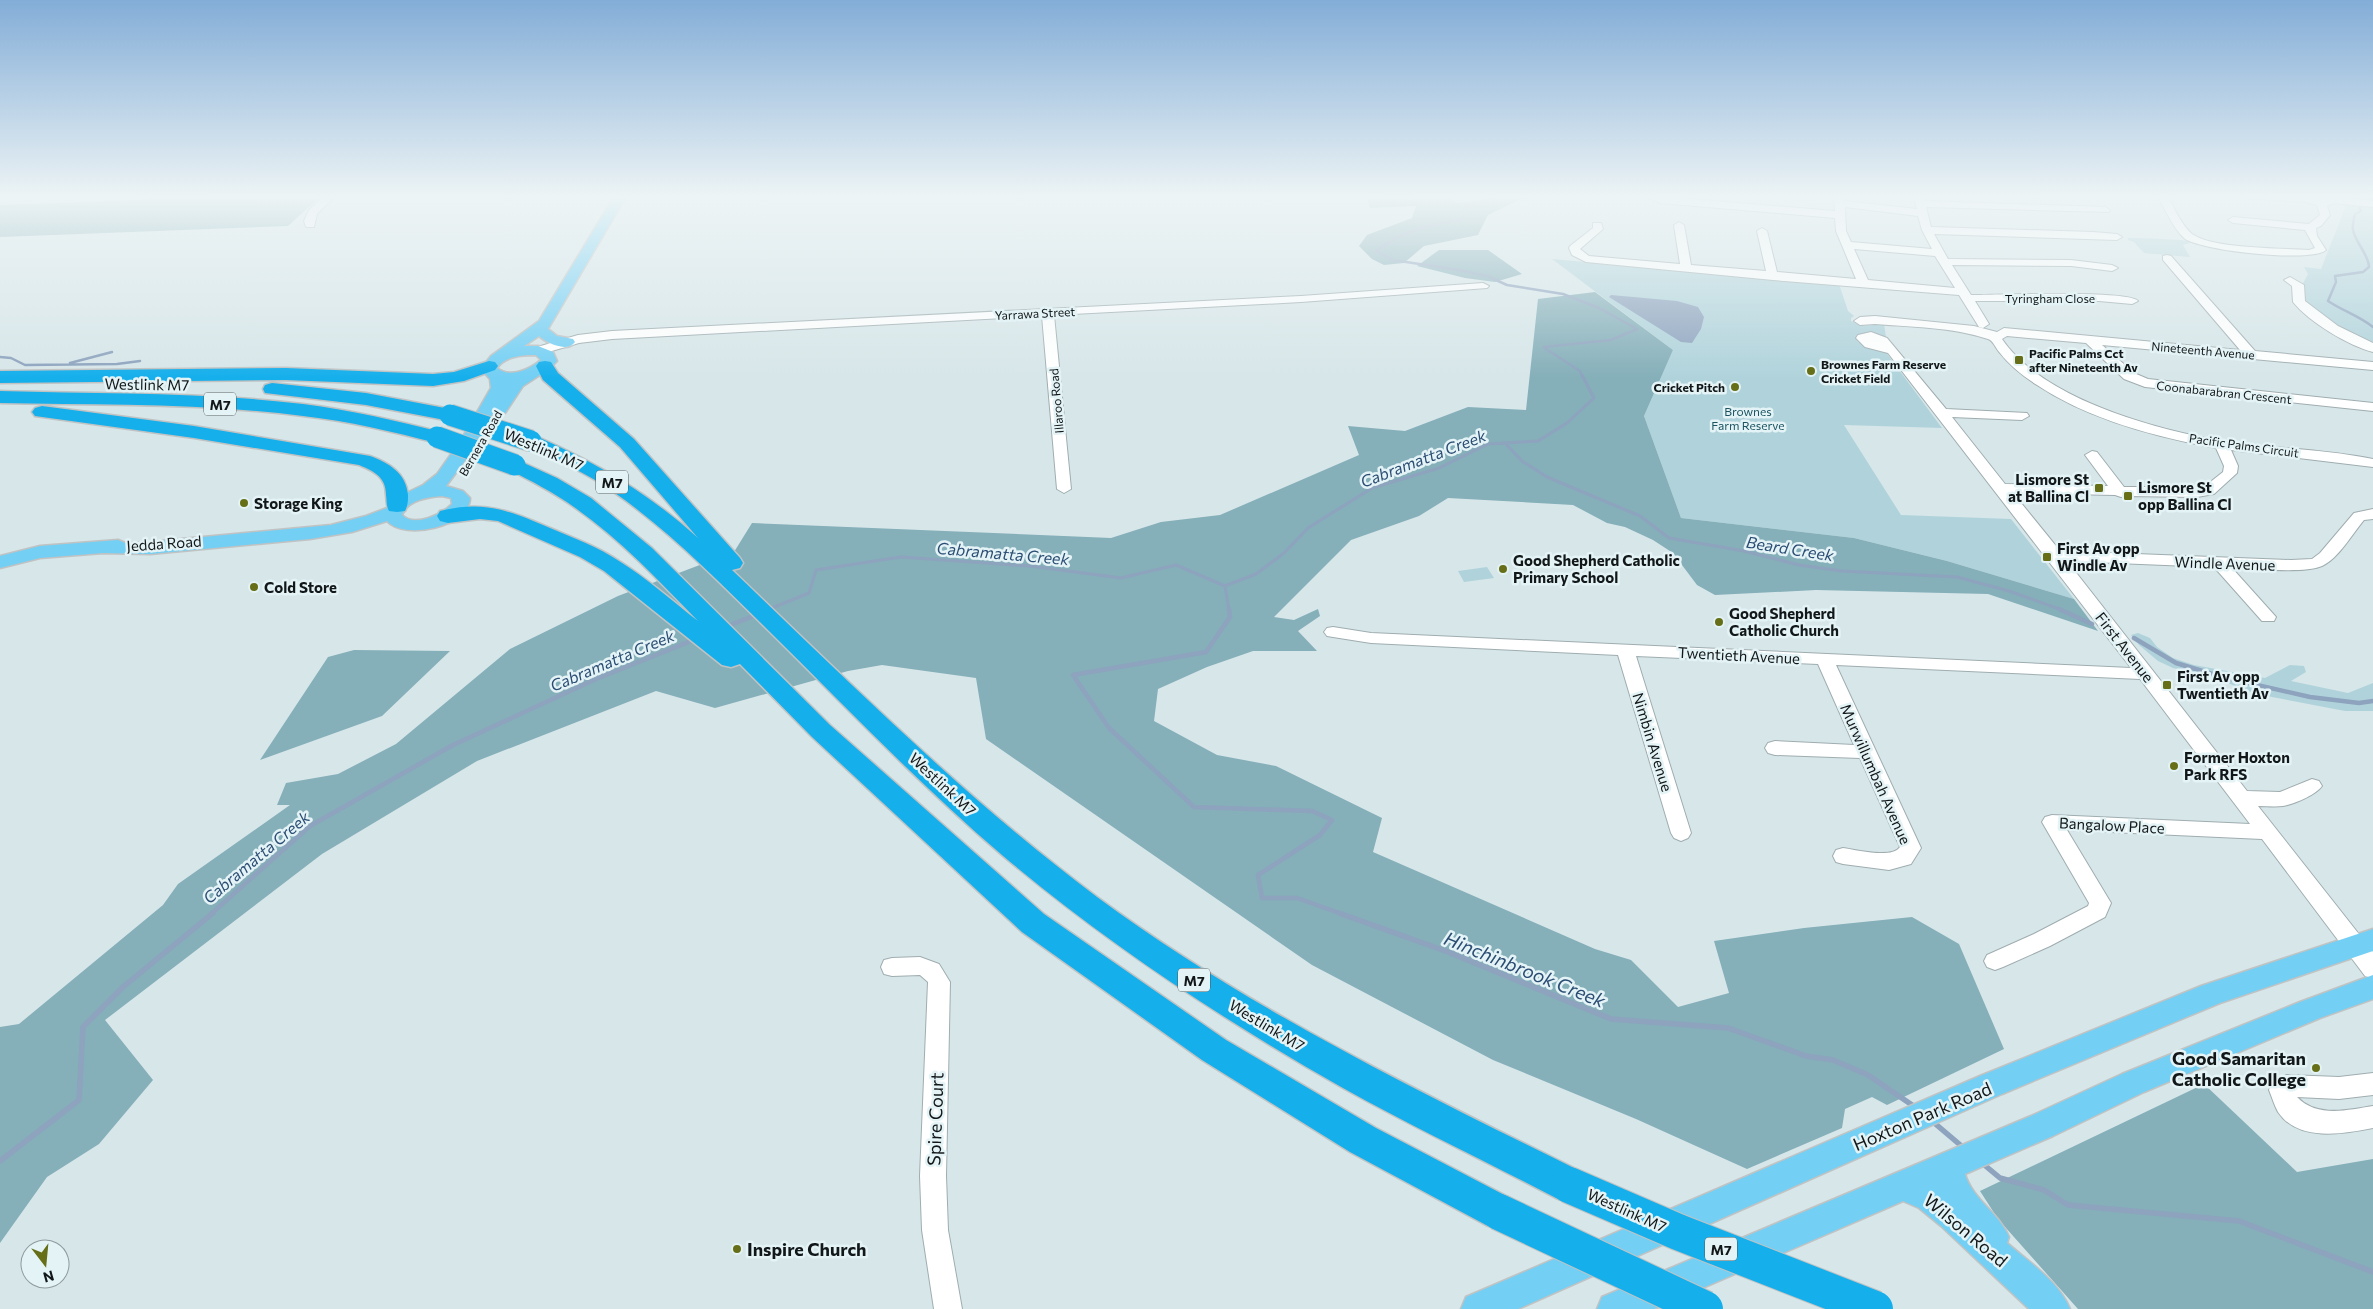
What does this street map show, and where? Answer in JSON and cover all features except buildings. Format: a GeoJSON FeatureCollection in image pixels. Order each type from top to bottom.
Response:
{"type":"FeatureCollection","features":[{"type":"Feature","properties":{"kind":"highway"},"geometry":{"type":"LineString","coordinates":[[541,360],[550,376],[628,444],[694,534]]}},
{"type":"Feature","properties":{"kind":"highway"},"geometry":{"type":"LineString","coordinates":[[0,379],[324,374],[433,380],[461,376],[495,366]]}},
{"type":"Feature","properties":{"kind":"highway","name":"Westlink M7"},"geometry":{"type":"LineString","coordinates":[[0,379],[295,390],[366,399],[450,415],[531,441],[582,465],[694,534],[818,665],[933,776],[1014,848],[1067,890],[1179,971],[1330,1063],[1569,1185],[1678,1232],[1875,1309]]}},
{"type":"Feature","properties":{"kind":"highway","name":"Westlink M7"},"geometry":{"type":"LineString","coordinates":[[0,397],[275,407],[368,420],[437,437],[515,465],[550,482],[583,503],[644,553],[822,731],[1033,923],[1111,980],[1214,1050],[1363,1140],[1499,1212],[1705,1309]]}},
{"type":"Feature","properties":{"kind":"highway"},"geometry":{"type":"LineString","coordinates":[[0,409],[49,413],[194,432],[347,456],[374,463],[394,479],[398,491],[398,514]]}},
{"type":"Feature","properties":{"kind":"highway"},"geometry":{"type":"LineString","coordinates":[[448,516],[480,513],[502,515],[551,535],[612,566],[693,627],[822,731]]}},
{"type":"Feature","properties":{"kind":"main road"},"geometry":{"type":"LineString","coordinates":[[541,360],[536,340],[585,256]]}},
{"type":"Feature","properties":{"kind":"main road"},"geometry":{"type":"LineString","coordinates":[[542,330],[553,340],[568,342]]}},
{"type":"Feature","properties":{"kind":"main road"},"geometry":{"type":"LineString","coordinates":[[495,366],[534,332],[542,330]]}},
{"type":"Feature","properties":{"kind":"main road"},"geometry":{"type":"LineString","coordinates":[[495,366],[520,352],[541,360]]}},
{"type":"Feature","properties":{"kind":"main road"},"geometry":{"type":"LineString","coordinates":[[495,366],[507,377],[541,360]]}},
{"type":"Feature","properties":{"kind":"main road","name":"Bernera Road"},"geometry":{"type":"LineString","coordinates":[[448,516],[461,505],[462,501],[455,488],[458,479],[506,398],[516,383],[541,360]]}},
{"type":"Feature","properties":{"kind":"main road","name":"Bernera Road"},"geometry":{"type":"LineString","coordinates":[[422,494],[442,480],[499,388],[495,366]]}},
{"type":"Feature","properties":{"kind":"main road"},"geometry":{"type":"LineString","coordinates":[[448,516],[424,524],[398,514],[422,494],[444,491],[459,495]]}},
{"type":"Feature","properties":{"kind":"main road","name":"Jedda Road"},"geometry":{"type":"LineString","coordinates":[[0,562],[40,552],[106,548],[131,550],[223,540],[305,535],[318,537],[341,535],[398,514]]}},
{"type":"Feature","properties":{"kind":"main road","name":"Jedda Road"},"geometry":{"type":"LineString","coordinates":[[0,568],[57,552]]}},
{"type":"Feature","properties":{"kind":"main road","name":"Hoxton Park Road"},"geometry":{"type":"LineString","coordinates":[[1478,1309],[1991,1085],[2211,994],[2364,943]]}},
{"type":"Feature","properties":{"kind":"main road"},"geometry":{"type":"LineString","coordinates":[[1614,1309],[2042,1126],[2142,1079],[2373,986]]}},
{"type":"Feature","properties":{"kind":"main road","name":"Wilson Road"},"geometry":{"type":"LineString","coordinates":[[1951,1165],[1950,1181],[1956,1195],[2003,1249],[2026,1281]]}},
{"type":"Feature","properties":{"kind":"main road","name":"Wilson Road"},"geometry":{"type":"LineString","coordinates":[[1903,1186],[1930,1197],[2026,1281],[2053,1309]]}},
{"type":"Feature","properties":{"kind":"street","name":"Tyringham Close"},"geometry":{"type":"LineString","coordinates":[[1584,256],[1594,260],[1966,295],[2099,298],[2132,301]]}},
{"type":"Feature","properties":{"kind":"street"},"geometry":{"type":"LineString","coordinates":[[1684,256],[1686,269]]}},
{"type":"Feature","properties":{"kind":"street"},"geometry":{"type":"LineString","coordinates":[[1768,256],[1773,276]]}},
{"type":"Feature","properties":{"kind":"street"},"geometry":{"type":"LineString","coordinates":[[1852,256],[1864,284]]}},
{"type":"Feature","properties":{"kind":"street"},"geometry":{"type":"LineString","coordinates":[[1928,256],[2071,263],[2112,268]]}},
{"type":"Feature","properties":{"kind":"street"},"geometry":{"type":"LineString","coordinates":[[1860,321],[1875,320],[1979,327],[1966,295],[1942,258]]}},
{"type":"Feature","properties":{"kind":"street"},"geometry":{"type":"LineString","coordinates":[[2167,258],[2251,355]]}},
{"type":"Feature","properties":{"kind":"street"},"geometry":{"type":"LineString","coordinates":[[2290,280],[2298,285],[2299,302],[2316,318],[2344,335],[2373,348]]}},
{"type":"Feature","properties":{"kind":"street","name":"Yarrawa Street"},"geometry":{"type":"LineString","coordinates":[[541,360],[568,342],[612,335],[1301,299],[1483,286]]}},
{"type":"Feature","properties":{"kind":"street","name":"Illaroo Road"},"geometry":{"type":"LineString","coordinates":[[1048,312],[1064,489]]}},
{"type":"Feature","properties":{"kind":"street","name":"Nineteenth Avenue"},"geometry":{"type":"LineString","coordinates":[[1979,327],[1982,334],[2090,340],[2373,366]]}},
{"type":"Feature","properties":{"kind":"street","name":"Pacific Palms Circuit"},"geometry":{"type":"LineString","coordinates":[[1999,334],[2004,352],[2023,369],[2071,399],[2149,428],[2221,444],[2373,463]]}},
{"type":"Feature","properties":{"kind":"street","name":"Yarrawa Street"},"geometry":{"type":"LineString","coordinates":[[541,360],[587,338]]}},
{"type":"Feature","properties":{"kind":"street","name":"Coonabarabran Crescent"},"geometry":{"type":"LineString","coordinates":[[2090,340],[2129,376],[2145,383],[2373,407]]}},
{"type":"Feature","properties":{"kind":"street","name":"First Avenue"},"geometry":{"type":"LineString","coordinates":[[1892,350],[2055,556],[2268,832],[2364,943],[2373,969]]}},
{"type":"Feature","properties":{"kind":"street"},"geometry":{"type":"LineString","coordinates":[[1943,413],[2022,416]]}},
{"type":"Feature","properties":{"kind":"street"},"geometry":{"type":"LineString","coordinates":[[2001,488],[2184,494],[2209,491],[2230,473],[2231,466],[2221,444]]}},
{"type":"Feature","properties":{"kind":"street"},"geometry":{"type":"LineString","coordinates":[[2092,455],[2121,493]]}},
{"type":"Feature","properties":{"kind":"street","name":"Windle Avenue"},"geometry":{"type":"LineString","coordinates":[[2055,556],[2291,566],[2316,563],[2326,556],[2359,516],[2373,514]]}},
{"type":"Feature","properties":{"kind":"street"},"geometry":{"type":"LineString","coordinates":[[2218,562],[2268,617]]}},
{"type":"Feature","properties":{"kind":"street","name":"Twentieth Avenue"},"geometry":{"type":"LineString","coordinates":[[1333,632],[1370,638],[2146,674]]}},
{"type":"Feature","properties":{"kind":"street","name":"Nimbin Avenue"},"geometry":{"type":"LineString","coordinates":[[1624,650],[1681,833]]}},
{"type":"Feature","properties":{"kind":"street","name":"Murwillumbah Avenue"},"geometry":{"type":"LineString","coordinates":[[1824,659],[1911,848],[1904,858],[1889,862],[1843,856]]}},
{"type":"Feature","properties":{"kind":"street"},"geometry":{"type":"LineString","coordinates":[[1775,748],[1867,752]]}},
{"type":"Feature","properties":{"kind":"street"},"geometry":{"type":"LineString","coordinates":[[2241,798],[2282,798],[2312,786]]}},
{"type":"Feature","properties":{"kind":"street","name":"Bangalow Place"},"geometry":{"type":"LineString","coordinates":[[1995,961],[2042,940],[2097,911],[2100,903],[2052,822],[2268,832]]}},
{"type":"Feature","properties":{"kind":"street","name":"Spire Court"},"geometry":{"type":"LineString","coordinates":[[892,967],[925,966],[937,975],[939,982],[933,1176],[935,1230],[948,1309]]}},
{"type":"Feature","properties":{"kind":"street"},"geometry":{"type":"LineString","coordinates":[[2373,1084],[2339,1088],[2287,1086],[2280,1090],[2282,1096],[2298,1115],[2312,1122],[2338,1124],[2373,1117]]}},
{"type":"Feature","properties":{"kind":"green space"},"geometry":{"type":"Polygon","coordinates":[[[2326,256],[2373,256],[2373,350],[2302,305],[2300,289],[2308,274],[2304,267],[2321,269],[2326,256]]]}},
{"type":"Feature","properties":{"kind":"green space","name":"Brownes Farm Reserve"},"geometry":{"type":"Polygon","coordinates":[[[1552,259],[1839,284],[1848,311],[1854,316],[1851,318],[1851,321],[1864,326],[1884,324],[1886,337],[1861,334],[1856,337],[1858,342],[1885,351],[1942,428],[1844,425],[1901,515],[2011,519],[2074,599],[1947,561],[1854,538],[1681,518],[1644,416],[1673,350],[1552,259]]]}},
{"type":"Feature","properties":{"kind":"green space"},"geometry":{"type":"Polygon","coordinates":[[[1487,567],[1494,578],[1464,582],[1458,571],[1487,567]]]}},
{"type":"Feature","properties":{"kind":"green space"},"geometry":{"type":"Polygon","coordinates":[[[2138,633],[2150,638],[2157,647],[2173,658],[2194,665],[2265,678],[2290,665],[2304,666],[2306,672],[2291,681],[2348,693],[2373,683],[2373,711],[2345,711],[2256,694],[2207,675],[2173,668],[2158,661],[2139,645],[2131,635],[2138,633]]]}},
{"type":"Feature","properties":{"kind":"shaded area"},"geometry":{"type":"Polygon","coordinates":[[[1369,256],[1412,256],[1404,263],[1384,265],[1369,256]]]}},
{"type":"Feature","properties":{"kind":"shaded area"},"geometry":{"type":"Polygon","coordinates":[[[1431,256],[1497,256],[1522,274],[1495,282],[1465,278],[1417,266],[1431,256]]]}},
{"type":"Feature","properties":{"kind":"shaded area"},"geometry":{"type":"Polygon","coordinates":[[[1595,292],[1673,350],[1644,416],[1681,518],[1854,538],[1947,561],[2074,599],[2098,631],[1988,594],[1816,590],[1715,595],[1697,585],[1673,553],[1653,540],[1625,527],[1607,523],[1573,505],[1448,498],[1419,516],[1351,540],[1274,617],[1294,620],[1318,609],[1320,616],[1298,631],[1317,651],[1253,651],[1207,667],[1158,689],[1154,721],[1217,755],[1276,766],[1382,818],[1373,852],[1595,949],[1631,960],[1678,1007],[1729,993],[1714,941],[1804,928],[1912,917],[1959,944],[2004,1049],[1887,1105],[1872,1097],[1845,1109],[1842,1128],[1747,1169],[1636,1119],[1493,1060],[1312,965],[986,739],[976,678],[882,665],[848,671],[715,708],[656,691],[477,761],[322,854],[105,1020],[153,1080],[99,1144],[47,1177],[0,1243],[0,1027],[19,1024],[163,905],[178,884],[290,805],[277,805],[286,783],[338,774],[396,744],[510,649],[618,596],[734,552],[752,523],[1111,538],[1161,522],[1220,515],[1359,455],[1348,426],[1405,431],[1468,407],[1526,410],[1538,299],[1595,292]]]}},
{"type":"Feature","properties":{"kind":"shaded area"},"geometry":{"type":"Polygon","coordinates":[[[1611,295],[1677,301],[1698,307],[1704,317],[1701,329],[1692,343],[1681,342],[1609,297],[1611,295]]]}},
{"type":"Feature","properties":{"kind":"shaded area"},"geometry":{"type":"Polygon","coordinates":[[[354,650],[450,651],[382,716],[260,760],[328,657],[354,650]]]}},
{"type":"Feature","properties":{"kind":"shaded area"},"geometry":{"type":"Polygon","coordinates":[[[2204,1084],[2297,1172],[2373,1159],[2373,1309],[2078,1309],[1998,1219],[1980,1191],[2204,1084]]]}},
{"type":"Feature","properties":{"kind":"waterway","name":"Cabramatta Creek"},"geometry":{"type":"LineString","coordinates":[[1386,256],[1393,260],[1487,276],[1507,285],[1563,294],[1599,308],[1637,329],[1611,340],[1543,347],[1580,371],[1582,376]]}},
{"type":"Feature","properties":{"kind":"waterway","name":"Beard Creek"},"geometry":{"type":"LineString","coordinates":[[2366,256],[2369,267],[2363,272],[2335,276],[2336,282],[2328,301],[2373,327]]}},
{"type":"Feature","properties":{"kind":"waterway"},"geometry":{"type":"LineString","coordinates":[[70,363],[112,352]]}},
{"type":"Feature","properties":{"kind":"waterway"},"geometry":{"type":"LineString","coordinates":[[0,357],[11,358],[25,365],[117,364],[140,361]]}},
{"type":"Feature","properties":{"kind":"waterway","name":"Cabramatta Creek"},"geometry":{"type":"LineString","coordinates":[[1225,586],[1256,574],[1284,553],[1308,528],[1372,488],[1439,468],[1488,444],[1538,441],[1567,423],[1594,398],[1582,375]]}},
{"type":"Feature","properties":{"kind":"waterway","name":"Beard Creek"},"geometry":{"type":"LineString","coordinates":[[1505,443],[1522,461],[1547,477],[1640,516],[1669,538],[1744,551],[1799,565],[1842,571],[1957,577],[2009,591],[2062,610]]}},
{"type":"Feature","properties":{"kind":"waterway","name":"Cabramatta Creek"},"geometry":{"type":"LineString","coordinates":[[770,609],[767,610],[809,593],[816,570],[901,557],[1030,566],[1121,578],[1176,565],[1225,586]]}},
{"type":"Feature","properties":{"kind":"waterway","name":"Hinchinbrook Creek"},"geometry":{"type":"LineString","coordinates":[[1225,586],[1229,610]]}},
{"type":"Feature","properties":{"kind":"waterway","name":"Hinchinbrook Creek"},"geometry":{"type":"LineString","coordinates":[[1229,609],[1230,617],[1206,652],[1073,675],[1109,728],[1194,807],[1312,811],[1332,820],[1320,835],[1258,875],[1262,898],[1297,898],[1342,914]]}},
{"type":"Feature","properties":{"kind":"waterway","name":"Beard Creek"},"geometry":{"type":"LineString","coordinates":[[2059,609],[2092,624]]}},
{"type":"Feature","properties":{"kind":"waterway","name":"Cabramatta Creek"},"geometry":{"type":"LineString","coordinates":[[725,627],[756,615]]}},
{"type":"Feature","properties":{"kind":"waterway","name":"Beard Creek"},"geometry":{"type":"LineString","coordinates":[[2134,638],[2176,663],[2222,677],[2310,697],[2359,703],[2373,701]]}},
{"type":"Feature","properties":{"kind":"waterway","name":"Cabramatta Creek"},"geometry":{"type":"LineString","coordinates":[[211,914],[310,826],[453,745],[596,679],[696,639]]}},
{"type":"Feature","properties":{"kind":"waterway","name":"Cabramatta Creek"},"geometry":{"type":"LineString","coordinates":[[0,1161],[79,1100],[83,1027],[123,987],[213,913]]}},
{"type":"Feature","properties":{"kind":"waterway","name":"Hinchinbrook Creek"},"geometry":{"type":"LineString","coordinates":[[1339,913],[1448,952],[1611,1019],[1728,1028],[1806,1056],[1833,1060],[1868,1075],[1915,1107]]}},
{"type":"Feature","properties":{"kind":"waterway","name":"Hinchinbrook Creek"},"geometry":{"type":"LineString","coordinates":[[1932,1121],[1965,1149]]}},
{"type":"Feature","properties":{"kind":"waterway","name":"Hinchinbrook Creek"},"geometry":{"type":"LineString","coordinates":[[1982,1163],[2000,1178],[2044,1190],[2068,1205],[2239,1221],[2373,1272]]}},
{"type":"Feature","properties":{"kind":"place","name":"Pacific Palms Cct after Nineteenth Av"},"geometry":{"type":"Point","coordinates":[2019,360]}},
{"type":"Feature","properties":{"kind":"place","name":"Brownes Farm Reserve Cricket Field"},"geometry":{"type":"Point","coordinates":[1811,371]}},
{"type":"Feature","properties":{"kind":"place","name":"Cricket Pitch"},"geometry":{"type":"Point","coordinates":[1735,387]}},
{"type":"Feature","properties":{"kind":"place","name":"Lismore St at Ballina Cl"},"geometry":{"type":"Point","coordinates":[2099,488]}},
{"type":"Feature","properties":{"kind":"place","name":"Lismore St opp Ballina Cl"},"geometry":{"type":"Point","coordinates":[2128,496]}},
{"type":"Feature","properties":{"kind":"place","name":"Storage King"},"geometry":{"type":"Point","coordinates":[244,503]}},
{"type":"Feature","properties":{"kind":"place","name":"First Av opp Windle Av"},"geometry":{"type":"Point","coordinates":[2047,557]}},
{"type":"Feature","properties":{"kind":"place","name":"Good Shepherd Catholic Primary School"},"geometry":{"type":"Point","coordinates":[1503,569]}},
{"type":"Feature","properties":{"kind":"place","name":"Cold Store"},"geometry":{"type":"Point","coordinates":[254,587]}},
{"type":"Feature","properties":{"kind":"place","name":"Good Shepherd Catholic Church"},"geometry":{"type":"Point","coordinates":[1719,622]}},
{"type":"Feature","properties":{"kind":"place","name":"First Av opp Twentieth Av"},"geometry":{"type":"Point","coordinates":[2167,685]}},
{"type":"Feature","properties":{"kind":"place","name":"Former Hoxton Park RFS"},"geometry":{"type":"Point","coordinates":[2174,766]}},
{"type":"Feature","properties":{"kind":"place","name":"Good Samaritan Catholic College"},"geometry":{"type":"Point","coordinates":[2316,1068]}},
{"type":"Feature","properties":{"kind":"place","name":"Inspire Church"},"geometry":{"type":"Point","coordinates":[737,1249]}}]}
